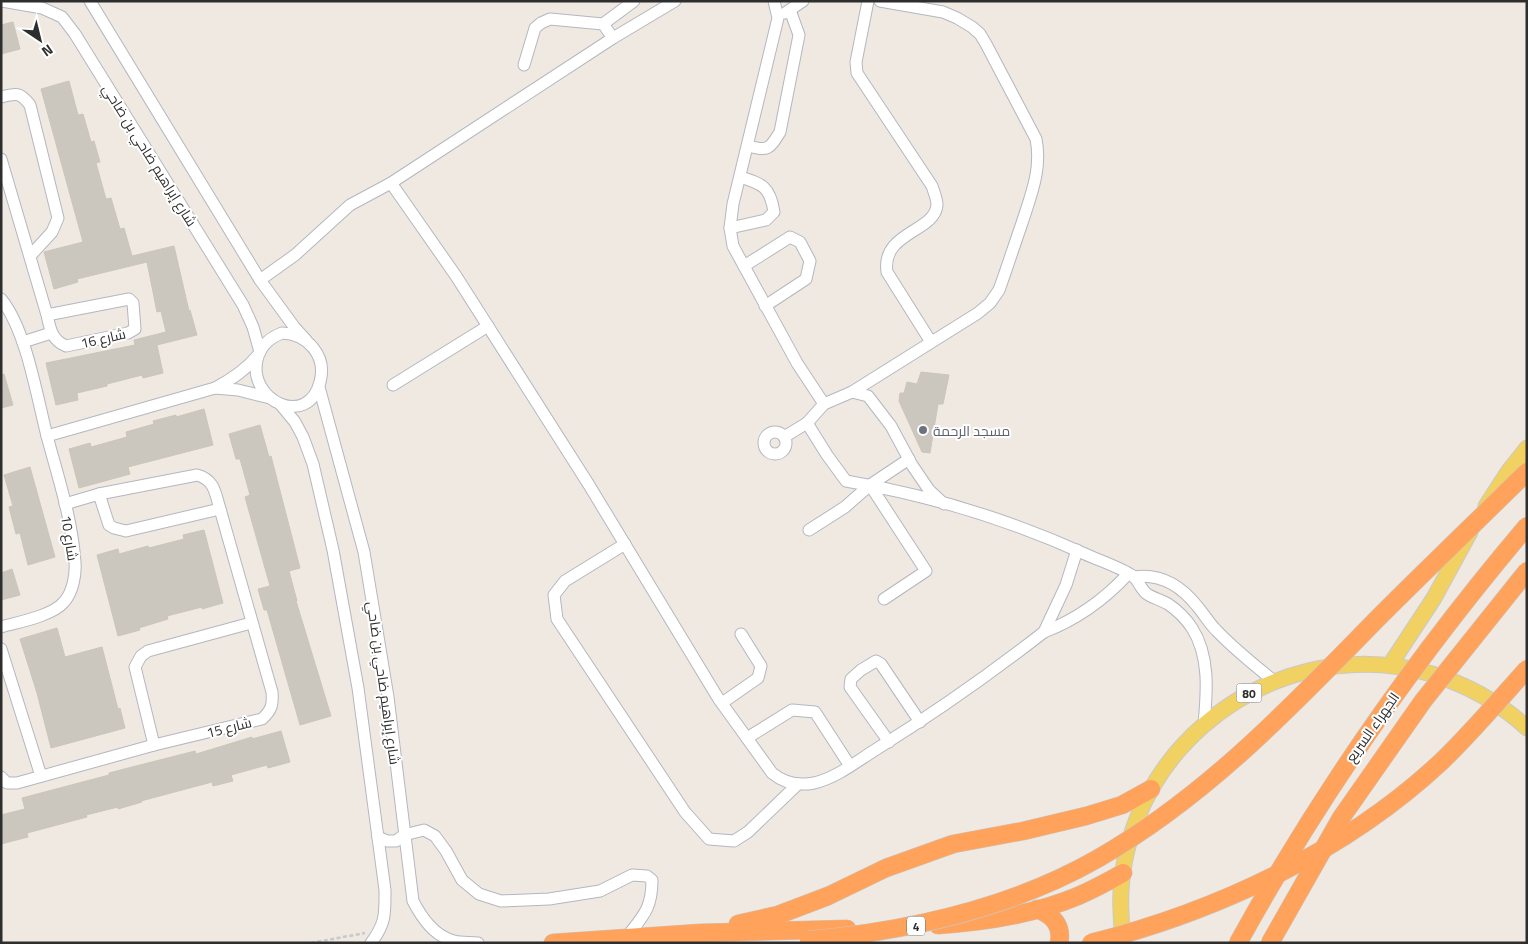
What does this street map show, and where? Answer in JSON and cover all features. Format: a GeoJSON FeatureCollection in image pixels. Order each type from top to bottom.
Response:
{"type":"FeatureCollection","features":[{"type":"Feature","properties":{"kind":"highway"},"geometry":{"type":"LineString","coordinates":[[779,943],[850,936],[909,927],[1005,900],[1048,883],[1097,859],[1202,788],[1293,706],[1414,582],[1527,472]]}},
{"type":"Feature","properties":{"kind":"highway","name":"الجهراء السريع"},"geometry":{"type":"LineString","coordinates":[[1238,943],[1287,856],[1374,723],[1455,612],[1527,526]]}},
{"type":"Feature","properties":{"kind":"highway","name":"الجهراء السريع"},"geometry":{"type":"LineString","coordinates":[[1270,943],[1341,818],[1423,701],[1527,571]]}},
{"type":"Feature","properties":{"kind":"highway"},"geometry":{"type":"LineString","coordinates":[[1091,943],[1182,915],[1224,898],[1267,878],[1339,839],[1364,823],[1441,762],[1480,723],[1527,669]]}},
{"type":"Feature","properties":{"kind":"highway"},"geometry":{"type":"LineString","coordinates":[[700,933],[778,915],[828,896],[886,868],[953,844],[1023,831],[1086,816],[1122,804],[1151,789]]}},
{"type":"Feature","properties":{"kind":"highway","name":"4"},"geometry":{"type":"LineString","coordinates":[[553,943],[700,933],[886,928],[984,920],[1037,909],[1078,896],[1123,873]]}},
{"type":"Feature","properties":{"kind":"highway"},"geometry":{"type":"LineString","coordinates":[[1037,909],[1046,913],[1054,920],[1059,929],[1059,943]]}},
{"type":"Feature","properties":{"kind":"main road"},"geometry":{"type":"LineString","coordinates":[[1390,665],[1434,598],[1465,540],[1508,472],[1527,448]]}},
{"type":"Feature","properties":{"kind":"main road","name":"80"},"geometry":{"type":"LineString","coordinates":[[1124,943],[1121,908],[1123,873],[1127,850],[1137,819],[1151,789],[1170,761],[1204,724],[1237,700],[1274,682],[1306,671],[1341,665],[1390,665],[1445,678],[1472,689],[1496,704],[1527,728]]}},
{"type":"Feature","properties":{"kind":"street","name":"شارع إبراهيم ضاحي بن ضاحي"},"geometry":{"type":"LineString","coordinates":[[2,1],[42,8],[62,18],[76,34],[243,305],[253,327],[259,353]]}},
{"type":"Feature","properties":{"kind":"street","name":"شارع إبراهيم ضاحي بن ضاحي"},"geometry":{"type":"LineString","coordinates":[[90,1],[260,280],[306,340]]}},
{"type":"Feature","properties":{"kind":"street"},"geometry":{"type":"LineString","coordinates":[[524,65],[535,28],[541,23],[550,19],[603,24],[634,1]]}},
{"type":"Feature","properties":{"kind":"street"},"geometry":{"type":"LineString","coordinates":[[260,280],[295,255],[350,205],[391,183],[613,38],[675,1]]}},
{"type":"Feature","properties":{"kind":"street"},"geometry":{"type":"LineString","coordinates":[[774,1],[778,18],[733,204],[730,228],[733,246],[797,363],[824,404]]}},
{"type":"Feature","properties":{"kind":"street"},"geometry":{"type":"LineString","coordinates":[[778,18],[804,1]]}},
{"type":"Feature","properties":{"kind":"street"},"geometry":{"type":"LineString","coordinates":[[868,1],[856,62],[857,73],[932,186],[937,203],[936,210],[931,218],[893,247],[886,265],[887,272],[931,342]]}},
{"type":"Feature","properties":{"kind":"street"},"geometry":{"type":"LineString","coordinates":[[784,436],[807,423],[824,404],[852,392],[978,313],[990,303],[1000,290],[1034,187],[1038,169],[1039,153],[1036,139],[980,34],[958,18],[943,12],[880,1]]}},
{"type":"Feature","properties":{"kind":"street"},"geometry":{"type":"LineString","coordinates":[[748,146],[762,150],[771,146],[780,132],[800,35],[790,10]]}},
{"type":"Feature","properties":{"kind":"street"},"geometry":{"type":"LineString","coordinates":[[603,24],[613,38]]}},
{"type":"Feature","properties":{"kind":"street"},"geometry":{"type":"LineString","coordinates":[[1,97],[15,94],[24,97],[30,106],[58,218],[52,232],[30,256]]}},
{"type":"Feature","properties":{"kind":"street"},"geometry":{"type":"LineString","coordinates":[[1,159],[51,333],[23,342]]}},
{"type":"Feature","properties":{"kind":"street"},"geometry":{"type":"LineString","coordinates":[[730,228],[746,226],[766,220],[774,212],[771,196],[758,183],[740,177]]}},
{"type":"Feature","properties":{"kind":"street"},"geometry":{"type":"LineString","coordinates":[[391,183],[456,276],[590,485],[722,703],[772,773],[781,780],[798,784],[815,783],[837,774],[920,722],[1044,632],[1060,626],[1090,609],[1131,576],[1158,577],[1177,587],[1198,607],[1214,629],[1274,682]]}},
{"type":"Feature","properties":{"kind":"street"},"geometry":{"type":"LineString","coordinates":[[744,266],[790,237],[800,242],[810,261],[806,279],[766,306]]}},
{"type":"Feature","properties":{"kind":"street","name":"شارع 10"},"geometry":{"type":"LineString","coordinates":[[1,299],[6,305],[23,342],[65,504],[75,563],[75,576],[71,590],[64,602],[50,612],[1,628]]}},
{"type":"Feature","properties":{"kind":"street","name":"شارع 16"},"geometry":{"type":"LineString","coordinates":[[47,315],[129,299],[133,303],[135,329],[128,333],[66,346],[59,343],[51,333]]}},
{"type":"Feature","properties":{"kind":"street"},"geometry":{"type":"LineString","coordinates":[[393,385],[488,326]]}},
{"type":"Feature","properties":{"kind":"street"},"geometry":{"type":"LineString","coordinates":[[47,436],[215,388],[240,374],[249,366],[270,338],[282,333],[295,335],[306,340],[315,350],[321,362],[322,375],[319,387],[311,398],[301,406],[281,405],[270,398],[261,388],[256,375],[256,361],[259,353]]}},
{"type":"Feature","properties":{"kind":"street","name":"شارع إبراهيم ضاحي بن ضاحي"},"geometry":{"type":"LineString","coordinates":[[319,387],[364,552],[388,697],[404,835],[414,901],[423,918],[436,932],[453,941],[478,943]]}},
{"type":"Feature","properties":{"kind":"street"},"geometry":{"type":"LineString","coordinates":[[215,388],[238,390],[270,398]]}},
{"type":"Feature","properties":{"kind":"street"},"geometry":{"type":"LineString","coordinates":[[852,392],[868,396],[876,405],[891,426],[929,490],[944,504]]}},
{"type":"Feature","properties":{"kind":"street","name":"شارع إبراهيم ضاحي بن ضاحي"},"geometry":{"type":"LineString","coordinates":[[281,405],[295,422],[303,436],[313,464],[333,550],[358,688],[385,890],[385,912],[381,930],[371,943]]}},
{"type":"Feature","properties":{"kind":"street"},"geometry":{"type":"LineString","coordinates":[[807,423],[846,481],[870,485],[944,504],[1011,525],[1077,550],[1131,576],[1147,594],[1169,605],[1182,615],[1192,628],[1199,642],[1204,658],[1205,674],[1204,724]]}},
{"type":"Feature","properties":{"kind":"street"},"geometry":{"type":"LineString","coordinates":[[809,530],[845,508],[870,485],[909,459]]}},
{"type":"Feature","properties":{"kind":"street","name":"شارع 15"},"geometry":{"type":"LineString","coordinates":[[3,783],[17,783],[154,745],[262,719],[272,706],[272,692],[220,509],[212,484],[206,477],[197,474],[99,494],[65,504]]}},
{"type":"Feature","properties":{"kind":"street"},"geometry":{"type":"LineString","coordinates":[[870,485],[926,571],[884,599]]}},
{"type":"Feature","properties":{"kind":"street"},"geometry":{"type":"LineString","coordinates":[[99,494],[108,524],[126,532],[220,509]]}},
{"type":"Feature","properties":{"kind":"street"},"geometry":{"type":"LineString","coordinates":[[624,544],[565,581],[554,596],[557,619],[685,812],[709,838],[734,841],[748,832],[798,784]]}},
{"type":"Feature","properties":{"kind":"street"},"geometry":{"type":"LineString","coordinates":[[1044,632],[1066,585],[1077,550]]}},
{"type":"Feature","properties":{"kind":"street"},"geometry":{"type":"LineString","coordinates":[[154,745],[135,667],[141,656],[148,651],[251,622]]}},
{"type":"Feature","properties":{"kind":"street"},"geometry":{"type":"LineString","coordinates":[[722,703],[758,678],[760,666],[741,634]]}},
{"type":"Feature","properties":{"kind":"street"},"geometry":{"type":"LineString","coordinates":[[2,656],[41,776]]}},
{"type":"Feature","properties":{"kind":"street"},"geometry":{"type":"LineString","coordinates":[[889,742],[850,687],[851,679],[861,670],[876,662],[881,664],[920,722]]}},
{"type":"Feature","properties":{"kind":"street"},"geometry":{"type":"LineString","coordinates":[[747,738],[792,710],[815,712],[850,766]]}},
{"type":"Feature","properties":{"kind":"street"},"geometry":{"type":"LineString","coordinates":[[378,837],[387,841],[396,840],[404,835],[424,830],[435,836],[446,851],[462,880],[479,894],[501,901],[549,899],[600,891],[632,876],[647,876],[652,880],[652,896],[645,914],[626,938]]}},
{"type":"Feature","properties":{"kind":"path"},"geometry":{"type":"LineString","coordinates":[[311,943],[381,930]]}},
{"type":"Feature","properties":{"kind":"building"},"geometry":{"type":"Polygon","coordinates":[[[13,22],[20,49],[1,54],[1,25],[13,22]]]}},
{"type":"Feature","properties":{"kind":"building"},"geometry":{"type":"Polygon","coordinates":[[[69,81],[78,115],[83,114],[91,142],[94,141],[100,162],[96,163],[106,199],[111,198],[120,229],[124,228],[132,256],[174,246],[189,311],[197,335],[157,345],[163,373],[143,378],[142,375],[107,384],[107,386],[77,393],[78,400],[56,405],[46,363],[135,345],[134,340],[166,332],[161,311],[157,312],[147,262],[77,279],[78,282],[54,289],[44,252],[83,242],[41,89],[69,81]]]}},
{"type":"Feature","properties":{"kind":"building","name":"مسجد الرحمة"},"geometry":{"type":"Polygon","coordinates":[[[921,372],[949,375],[943,404],[938,404],[930,453],[922,452],[899,401],[900,393],[904,393],[907,382],[917,384],[921,372]]]}},
{"type":"Feature","properties":{"kind":"building"},"geometry":{"type":"Polygon","coordinates":[[[4,374],[13,405],[1,408],[1,375],[4,374]]]}},
{"type":"Feature","properties":{"kind":"building"},"geometry":{"type":"Polygon","coordinates":[[[204,409],[213,445],[128,467],[130,474],[79,488],[69,449],[90,443],[91,447],[127,437],[126,432],[154,424],[153,421],[204,409]]]}},
{"type":"Feature","properties":{"kind":"building"},"geometry":{"type":"Polygon","coordinates":[[[260,425],[269,457],[271,456],[300,568],[289,571],[296,601],[331,716],[300,725],[267,610],[264,610],[258,589],[270,586],[245,497],[250,495],[240,459],[236,459],[229,434],[260,425]]]}},
{"type":"Feature","properties":{"kind":"building"},"geometry":{"type":"Polygon","coordinates":[[[30,467],[55,557],[28,565],[20,533],[16,534],[9,507],[13,506],[4,475],[30,467]]]}},
{"type":"Feature","properties":{"kind":"building"},"geometry":{"type":"Polygon","coordinates":[[[204,530],[223,603],[167,616],[168,619],[118,636],[97,555],[118,549],[119,554],[148,546],[149,548],[184,539],[183,535],[204,530]]]}},
{"type":"Feature","properties":{"kind":"building"},"geometry":{"type":"Polygon","coordinates":[[[12,569],[20,595],[1,600],[1,573],[12,569]]]}},
{"type":"Feature","properties":{"kind":"building"},"geometry":{"type":"Polygon","coordinates":[[[57,628],[65,657],[102,647],[118,709],[120,708],[125,728],[51,748],[37,693],[20,639],[57,628]]]}},
{"type":"Feature","properties":{"kind":"building"},"geometry":{"type":"Polygon","coordinates":[[[281,731],[290,762],[268,768],[267,765],[231,775],[233,781],[213,786],[212,782],[118,809],[118,807],[86,815],[87,817],[27,833],[28,837],[1,844],[1,815],[25,809],[22,798],[132,767],[195,751],[196,754],[252,737],[252,739],[281,731]]]}},
{"type":"Feature","properties":{"kind":"place","name":"مسجد الرحمة"},"geometry":{"type":"Point","coordinates":[923,430]}}]}
